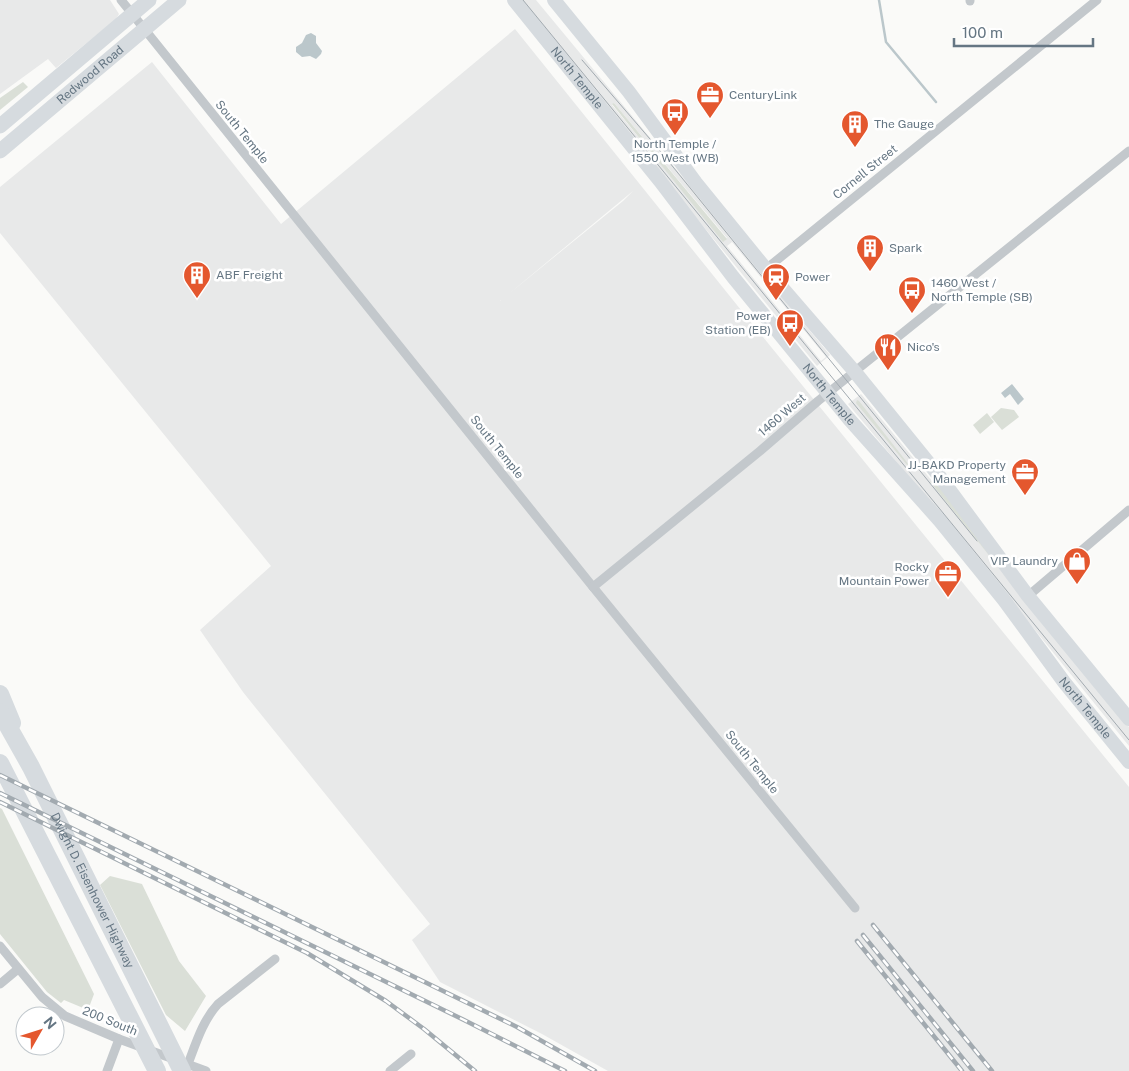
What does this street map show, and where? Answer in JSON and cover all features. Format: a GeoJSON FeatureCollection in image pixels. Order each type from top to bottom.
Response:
{"type":"FeatureCollection","features":[{"type":"Feature","properties":{"kind":"highway"},"geometry":{"type":"LineString","coordinates":[[0,694],[31,767]]}},
{"type":"Feature","properties":{"kind":"highway","name":"Dwight D. Eisenhower Highway"},"geometry":{"type":"LineString","coordinates":[[0,712],[31,767],[154,1016],[185,1068]]}},
{"type":"Feature","properties":{"kind":"highway","name":"Dwight D. Eisenhower Highway"},"geometry":{"type":"LineString","coordinates":[[0,763],[157,1071]]}},
{"type":"Feature","properties":{"kind":"main road","name":"Redwood Road"},"geometry":{"type":"LineString","coordinates":[[0,126],[149,0]]}},
{"type":"Feature","properties":{"kind":"main road","name":"Redwood Road"},"geometry":{"type":"LineString","coordinates":[[0,151],[179,0]]}},
{"type":"Feature","properties":{"kind":"main road","name":"North Temple"},"geometry":{"type":"LineString","coordinates":[[514,0],[660,181],[733,277],[828,393],[940,521],[1004,600],[1064,682],[1129,762]]}},
{"type":"Feature","properties":{"kind":"main road","name":"North Temple"},"geometry":{"type":"LineString","coordinates":[[554,0],[630,92],[696,183],[766,269],[855,372],[940,477],[1028,596],[1129,719]]}},
{"type":"Feature","properties":{"kind":"street","name":"South Temple"},"geometry":{"type":"LineString","coordinates":[[121,0],[593,587],[855,908]]}},
{"type":"Feature","properties":{"kind":"street","name":"Cornell Street"},"geometry":{"type":"LineString","coordinates":[[766,269],[1097,0]]}},
{"type":"Feature","properties":{"kind":"street","name":"1460 West"},"geometry":{"type":"LineString","coordinates":[[593,587],[828,393],[1129,151]]}},
{"type":"Feature","properties":{"kind":"street"},"geometry":{"type":"LineString","coordinates":[[1028,596],[1129,510]]}},
{"type":"Feature","properties":{"kind":"street","name":"200 South"},"geometry":{"type":"LineString","coordinates":[[0,946],[18,969],[56,1010],[70,1018],[185,1068],[206,1071]]}},
{"type":"Feature","properties":{"kind":"street"},"geometry":{"type":"LineString","coordinates":[[185,1068],[211,1011],[275,959]]}},
{"type":"Feature","properties":{"kind":"street"},"geometry":{"type":"LineString","coordinates":[[0,984],[18,969]]}},
{"type":"Feature","properties":{"kind":"street"},"geometry":{"type":"LineString","coordinates":[[107,1071],[118,1038]]}},
{"type":"Feature","properties":{"kind":"street"},"geometry":{"type":"LineString","coordinates":[[390,1071],[411,1054]]}},
{"type":"Feature","properties":{"kind":"shaded area"},"geometry":{"type":"Polygon","coordinates":[[[0,0],[110,0],[119,14],[116,19],[56,68],[48,59],[0,94],[0,0]]]}},
{"type":"Feature","properties":{"kind":"shaded area"},"geometry":{"type":"Polygon","coordinates":[[[519,0],[536,0],[830,355],[817,366],[519,0]],[[614,103],[612,105],[724,241],[727,238],[614,103]],[[732,242],[727,246],[821,361],[826,357],[732,242]]]}},
{"type":"Feature","properties":{"kind":"shaded area"},"geometry":{"type":"Polygon","coordinates":[[[515,29],[1129,787],[1129,1071],[608,1071],[542,1034],[440,982],[412,940],[430,924],[243,692],[200,630],[271,566],[0,233],[0,187],[152,62],[281,224],[515,29]],[[633,191],[500,301],[623,201],[633,191]]]}},
{"type":"Feature","properties":{"kind":"shaded area"},"geometry":{"type":"Polygon","coordinates":[[[311,33],[316,36],[316,43],[322,51],[316,59],[310,56],[302,57],[296,52],[296,47],[302,43],[306,35],[311,33]]]}},
{"type":"Feature","properties":{"kind":"shaded area"},"geometry":{"type":"Polygon","coordinates":[[[23,82],[28,87],[0,110],[0,98],[23,82]]]}},
{"type":"Feature","properties":{"kind":"shaded area"},"geometry":{"type":"Polygon","coordinates":[[[614,103],[727,239],[723,242],[612,104],[614,103]]]}},
{"type":"Feature","properties":{"kind":"shaded area"},"geometry":{"type":"Polygon","coordinates":[[[1012,384],[1024,399],[1018,405],[1010,394],[1005,398],[1001,393],[1012,384]]]}},
{"type":"Feature","properties":{"kind":"shaded area"},"geometry":{"type":"Polygon","coordinates":[[[861,394],[1129,727],[1129,746],[952,528],[848,404],[861,394]]]}},
{"type":"Feature","properties":{"kind":"shaded area"},"geometry":{"type":"Polygon","coordinates":[[[857,400],[913,470],[912,471],[856,403],[857,400]]]}},
{"type":"Feature","properties":{"kind":"shaded area"},"geometry":{"type":"Polygon","coordinates":[[[1001,408],[1014,410],[1019,417],[1002,430],[991,417],[1001,408]]]}},
{"type":"Feature","properties":{"kind":"shaded area"},"geometry":{"type":"Polygon","coordinates":[[[987,413],[994,422],[980,434],[973,425],[987,413]]]}},
{"type":"Feature","properties":{"kind":"shaded area"},"geometry":{"type":"Polygon","coordinates":[[[932,481],[947,494],[1009,580],[930,482],[932,481]]]}},
{"type":"Feature","properties":{"kind":"shaded area"},"geometry":{"type":"Polygon","coordinates":[[[0,808],[94,994],[88,1010],[64,1000],[61,1003],[47,992],[0,934],[0,808]]]}},
{"type":"Feature","properties":{"kind":"shaded area"},"geometry":{"type":"Polygon","coordinates":[[[110,876],[142,884],[179,961],[206,996],[185,1031],[166,1015],[100,885],[110,876]]]}},
{"type":"Feature","properties":{"kind":"waterway"},"geometry":{"type":"LineString","coordinates":[[879,0],[886,42],[936,102]]}},
{"type":"Feature","properties":{"kind":"tram line"},"geometry":{"type":"LineString","coordinates":[[523,0],[1129,740]]}},
{"type":"Feature","properties":{"kind":"tram line"},"geometry":{"type":"LineString","coordinates":[[582,60],[656,146],[977,541]]}},
{"type":"Feature","properties":{"kind":"railway"},"geometry":{"type":"LineString","coordinates":[[0,775],[517,1027],[595,1071]]}},
{"type":"Feature","properties":{"kind":"railway"},"geometry":{"type":"LineString","coordinates":[[0,793],[565,1071]]}},
{"type":"Feature","properties":{"kind":"railway"},"geometry":{"type":"LineString","coordinates":[[0,802],[307,953],[386,1001],[475,1071]]}},
{"type":"Feature","properties":{"kind":"railway"},"geometry":{"type":"LineString","coordinates":[[873,925],[992,1071]]}},
{"type":"Feature","properties":{"kind":"railway"},"geometry":{"type":"LineString","coordinates":[[863,935],[973,1071]]}},
{"type":"Feature","properties":{"kind":"railway"},"geometry":{"type":"LineString","coordinates":[[857,941],[962,1071]]}},
{"type":"Feature","properties":{"kind":"place","name":"CenturyLink"},"geometry":{"type":"Point","coordinates":[710,119]}},
{"type":"Feature","properties":{"kind":"place","name":"North Temple / 1550 West (WB)"},"geometry":{"type":"Point","coordinates":[675,136]}},
{"type":"Feature","properties":{"kind":"place","name":"The Gauge"},"geometry":{"type":"Point","coordinates":[855,148]}},
{"type":"Feature","properties":{"kind":"place","name":"Spark"},"geometry":{"type":"Point","coordinates":[870,272]}},
{"type":"Feature","properties":{"kind":"place","name":"ABF Freight"},"geometry":{"type":"Point","coordinates":[197,299]}},
{"type":"Feature","properties":{"kind":"place","name":"Power"},"geometry":{"type":"Point","coordinates":[776,301]}},
{"type":"Feature","properties":{"kind":"place","name":"1460 West / North Temple (SB)"},"geometry":{"type":"Point","coordinates":[912,314]}},
{"type":"Feature","properties":{"kind":"place","name":"Power Station (EB)"},"geometry":{"type":"Point","coordinates":[790,347]}},
{"type":"Feature","properties":{"kind":"place","name":"Nico's"},"geometry":{"type":"Point","coordinates":[888,371]}},
{"type":"Feature","properties":{"kind":"place","name":"JJ-BAKD Property Management"},"geometry":{"type":"Point","coordinates":[1025,496]}},
{"type":"Feature","properties":{"kind":"place","name":"VIP Laundry"},"geometry":{"type":"Point","coordinates":[1077,585]}},
{"type":"Feature","properties":{"kind":"place","name":"Rocky Mountain Power"},"geometry":{"type":"Point","coordinates":[948,598]}}]}
